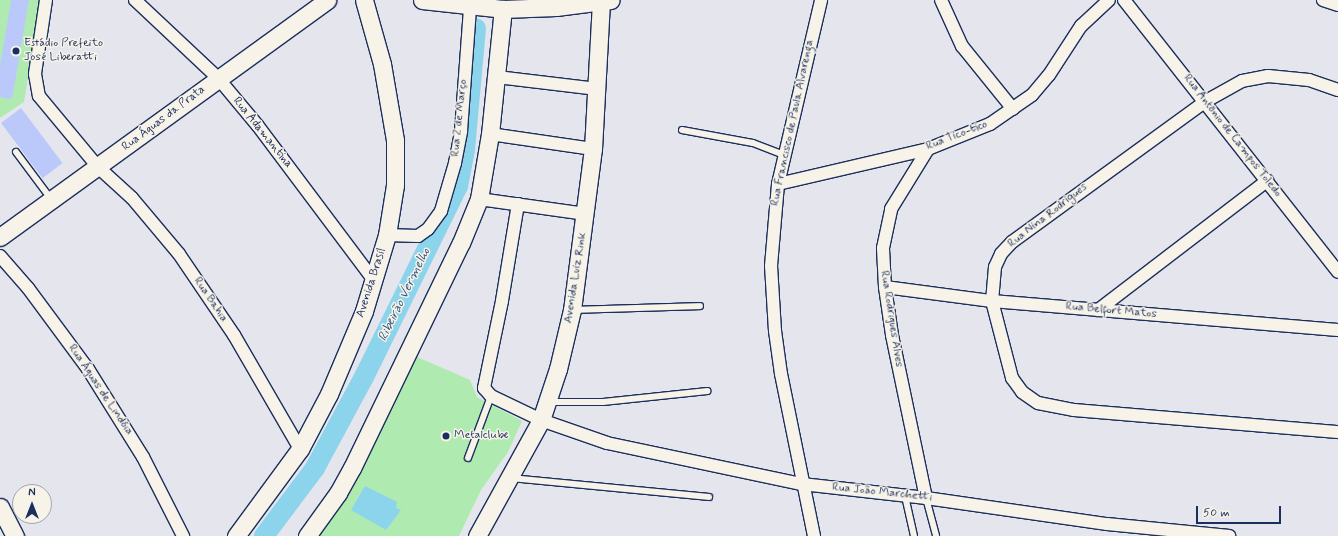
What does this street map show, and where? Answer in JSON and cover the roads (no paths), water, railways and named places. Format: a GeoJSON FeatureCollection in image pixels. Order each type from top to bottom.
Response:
{"type":"FeatureCollection","features":[{"type":"Feature","properties":{"kind":"main road","name":"Rua Águas da Prata"},"geometry":{"type":"LineString","coordinates":[[0,237],[327,0]]}},
{"type":"Feature","properties":{"kind":"main road","name":"Avenida Brasil"},"geometry":{"type":"LineString","coordinates":[[236,536],[300,449],[330,394],[364,311],[387,235],[395,185],[395,140],[382,64],[364,0]]}},
{"type":"Feature","properties":{"kind":"main road"},"geometry":{"type":"LineString","coordinates":[[422,0],[470,7],[503,9],[605,1]]}},
{"type":"Feature","properties":{"kind":"main road","name":"Avenida Luiz Rink"},"geometry":{"type":"LineString","coordinates":[[477,536],[511,478],[542,420],[549,402],[572,310],[586,214],[593,149],[605,1]]}},
{"type":"Feature","properties":{"kind":"main road"},"geometry":{"type":"LineString","coordinates":[[308,536],[352,468],[461,243],[479,199],[490,134],[503,9]]}},
{"type":"Feature","properties":{"kind":"main road"},"geometry":{"type":"LineString","coordinates":[[0,507],[15,536]]}},
{"type":"Feature","properties":{"kind":"street","name":"Rua Bahia"},"geometry":{"type":"LineString","coordinates":[[46,0],[35,74],[39,96],[98,167],[115,181],[152,222],[207,294],[300,449]]}},
{"type":"Feature","properties":{"kind":"street","name":"Rua Adamantina"},"geometry":{"type":"LineString","coordinates":[[135,0],[218,78],[258,126],[374,279]]}},
{"type":"Feature","properties":{"kind":"street","name":"Rua Francisco de Paula Alvarenga"},"geometry":{"type":"LineString","coordinates":[[814,536],[802,484],[775,331],[771,266],[778,184],[820,0]]}},
{"type":"Feature","properties":{"kind":"street"},"geometry":{"type":"LineString","coordinates":[[941,0],[962,46],[1013,109]]}},
{"type":"Feature","properties":{"kind":"street","name":"Rua Tico-tico"},"geometry":{"type":"LineString","coordinates":[[778,184],[928,149],[990,124],[1032,94],[1049,75],[1081,26],[1109,0]]}},
{"type":"Feature","properties":{"kind":"street","name":"Rua Antônio de Campos Toledo"},"geometry":{"type":"LineString","coordinates":[[1124,0],[1206,101],[1338,272]]}},
{"type":"Feature","properties":{"kind":"street"},"geometry":{"type":"LineString","coordinates":[[1323,0],[1338,5]]}},
{"type":"Feature","properties":{"kind":"street","name":"Rua 2 de Março"},"geometry":{"type":"LineString","coordinates":[[387,235],[418,236],[428,229],[441,211],[455,163],[461,130],[470,7]]}},
{"type":"Feature","properties":{"kind":"street","name":"Rua Nina Rodrigues"},"geometry":{"type":"LineString","coordinates":[[1334,89],[1290,77],[1268,76],[1242,81],[1206,101],[1012,242],[1001,254],[996,267],[992,301],[1012,378],[1022,392],[1038,403],[1074,410],[1338,432]]}},
{"type":"Feature","properties":{"kind":"street"},"geometry":{"type":"LineString","coordinates":[[497,77],[597,89]]}},
{"type":"Feature","properties":{"kind":"street"},"geometry":{"type":"LineString","coordinates":[[1334,89],[1338,98]]}},
{"type":"Feature","properties":{"kind":"street"},"geometry":{"type":"LineString","coordinates":[[490,134],[593,149]]}},
{"type":"Feature","properties":{"kind":"street","name":"Rua Rodrigues Alves"},"geometry":{"type":"LineString","coordinates":[[926,498],[892,335],[885,287],[883,248],[891,210],[928,149]]}},
{"type":"Feature","properties":{"kind":"street"},"geometry":{"type":"LineString","coordinates":[[1098,310],[1267,181]]}},
{"type":"Feature","properties":{"kind":"street"},"geometry":{"type":"LineString","coordinates":[[479,199],[586,214]]}},
{"type":"Feature","properties":{"kind":"street"},"geometry":{"type":"LineString","coordinates":[[491,396],[484,390],[484,382],[502,301],[518,204]]}},
{"type":"Feature","properties":{"kind":"street","name":"Rua Águas de Lindóia"},"geometry":{"type":"LineString","coordinates":[[0,256],[28,288],[96,381],[143,457],[183,536]]}},
{"type":"Feature","properties":{"kind":"street","name":"Rua Belfort Matos"},"geometry":{"type":"LineString","coordinates":[[885,287],[992,301],[1338,330]]}},
{"type":"Feature","properties":{"kind":"street","name":"Rua João Marchetti"},"geometry":{"type":"LineString","coordinates":[[491,396],[542,420],[607,443],[802,484],[926,498],[1108,530],[1229,536]]}},
{"type":"Feature","properties":{"kind":"lane"},"geometry":{"type":"LineString","coordinates":[[682,130],[753,143],[784,155]]}},
{"type":"Feature","properties":{"kind":"lane"},"geometry":{"type":"LineString","coordinates":[[16,152],[52,200]]}},
{"type":"Feature","properties":{"kind":"lane"},"geometry":{"type":"LineString","coordinates":[[572,310],[700,306]]}},
{"type":"Feature","properties":{"kind":"lane"},"geometry":{"type":"LineString","coordinates":[[549,402],[603,402],[707,390]]}},
{"type":"Feature","properties":{"kind":"lane"},"geometry":{"type":"LineString","coordinates":[[468,458],[491,396]]}},
{"type":"Feature","properties":{"kind":"lane"},"geometry":{"type":"LineString","coordinates":[[511,478],[709,497]]}},
{"type":"Feature","properties":{"kind":"lane"},"geometry":{"type":"LineString","coordinates":[[906,496],[914,536]]}},
{"type":"Feature","properties":{"kind":"lane"},"geometry":{"type":"LineString","coordinates":[[926,498],[936,536]]}},
{"type":"Feature","properties":{"kind":"water"},"geometry":{"type":"Polygon","coordinates":[[[365,486],[397,502],[396,508],[401,510],[386,530],[351,510],[365,486]]]}},
{"type":"Feature","properties":{"kind":"waterway","name":"Ribeirão Vermelho"},"geometry":{"type":"LineString","coordinates":[[264,536],[315,468],[364,377],[458,186],[465,149],[476,29]]}},
{"type":"Feature","properties":{"kind":"place","name":"Estádio Prefeito José Liberatti"},"geometry":{"type":"Point","coordinates":[16,51]}},
{"type":"Feature","properties":{"kind":"place","name":"Metalclube"},"geometry":{"type":"Point","coordinates":[446,436]}}]}
